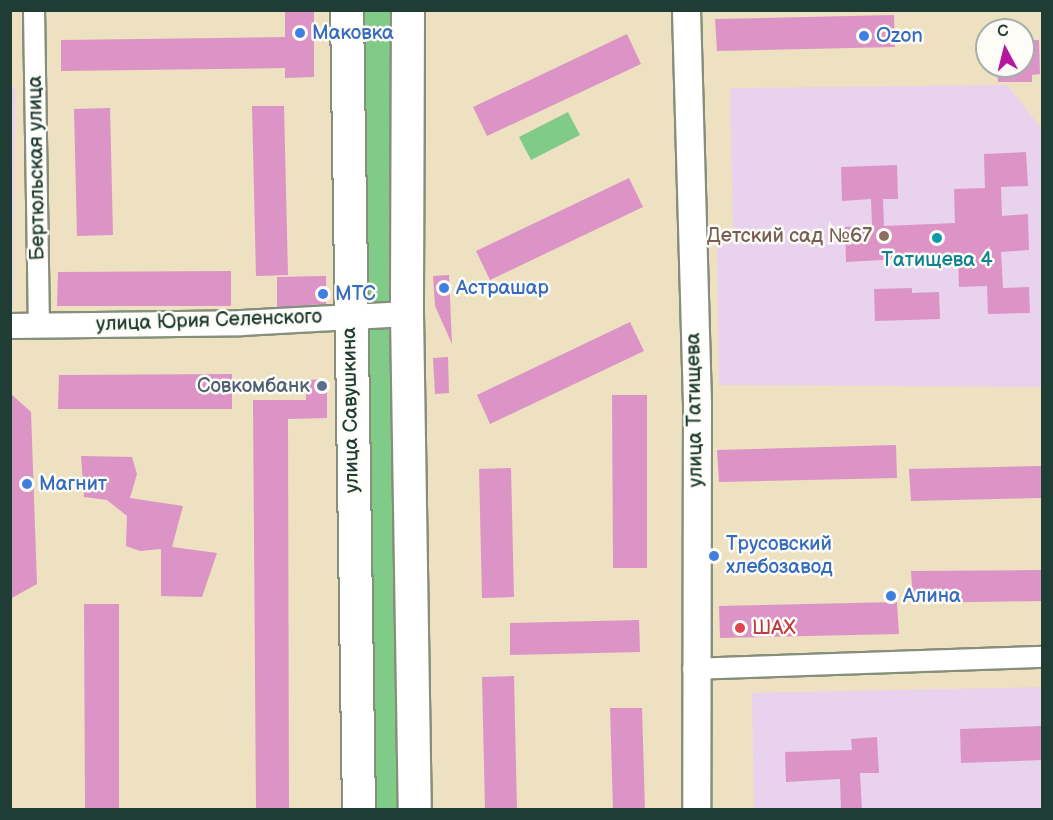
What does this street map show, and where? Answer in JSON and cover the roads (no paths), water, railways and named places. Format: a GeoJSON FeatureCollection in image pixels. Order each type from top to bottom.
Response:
{"type":"FeatureCollection","features":[{"type":"Feature","properties":{"kind":"highway","name":"улица Савушкина"},"geometry":{"type":"LineString","coordinates":[[346,10],[349,318],[359,810]]}},
{"type":"Feature","properties":{"kind":"highway"},"geometry":{"type":"LineString","coordinates":[[408,10],[407,314],[415,810]]}},
{"type":"Feature","properties":{"kind":"main road","name":"улица Татищева"},"geometry":{"type":"LineString","coordinates":[[686,10],[697,403],[693,669],[696,810]]}},
{"type":"Feature","properties":{"kind":"street","name":"Бертюльская улица"},"geometry":{"type":"LineString","coordinates":[[34,10],[39,326]]}},
{"type":"Feature","properties":{"kind":"street","name":"улица Юрия Селенского"},"geometry":{"type":"LineString","coordinates":[[10,326],[349,318],[407,314]]}},
{"type":"Feature","properties":{"kind":"street"},"geometry":{"type":"LineString","coordinates":[[693,669],[1042,657]]}},
{"type":"Feature","properties":{"kind":"place","name":"Маковка"},"geometry":{"type":"Point","coordinates":[300,33]}},
{"type":"Feature","properties":{"kind":"place","name":"Ozon"},"geometry":{"type":"Point","coordinates":[864,36]}},
{"type":"Feature","properties":{"kind":"place","name":"Детский сад №67"},"geometry":{"type":"Point","coordinates":[884,236]}},
{"type":"Feature","properties":{"kind":"place","name":"Татищева 4"},"geometry":{"type":"Point","coordinates":[937,238]}},
{"type":"Feature","properties":{"kind":"place","name":"Астрашар"},"geometry":{"type":"Point","coordinates":[444,288]}},
{"type":"Feature","properties":{"kind":"place","name":"МТС"},"geometry":{"type":"Point","coordinates":[323,294]}},
{"type":"Feature","properties":{"kind":"place","name":"Совкомбанк"},"geometry":{"type":"Point","coordinates":[322,386]}},
{"type":"Feature","properties":{"kind":"place","name":"Магнит"},"geometry":{"type":"Point","coordinates":[27,484]}},
{"type":"Feature","properties":{"kind":"place","name":"Трусовский хлебозавод"},"geometry":{"type":"Point","coordinates":[714,556]}},
{"type":"Feature","properties":{"kind":"place","name":"Алина"},"geometry":{"type":"Point","coordinates":[891,596]}},
{"type":"Feature","properties":{"kind":"place","name":"ШАХ"},"geometry":{"type":"Point","coordinates":[740,628]}}]}
